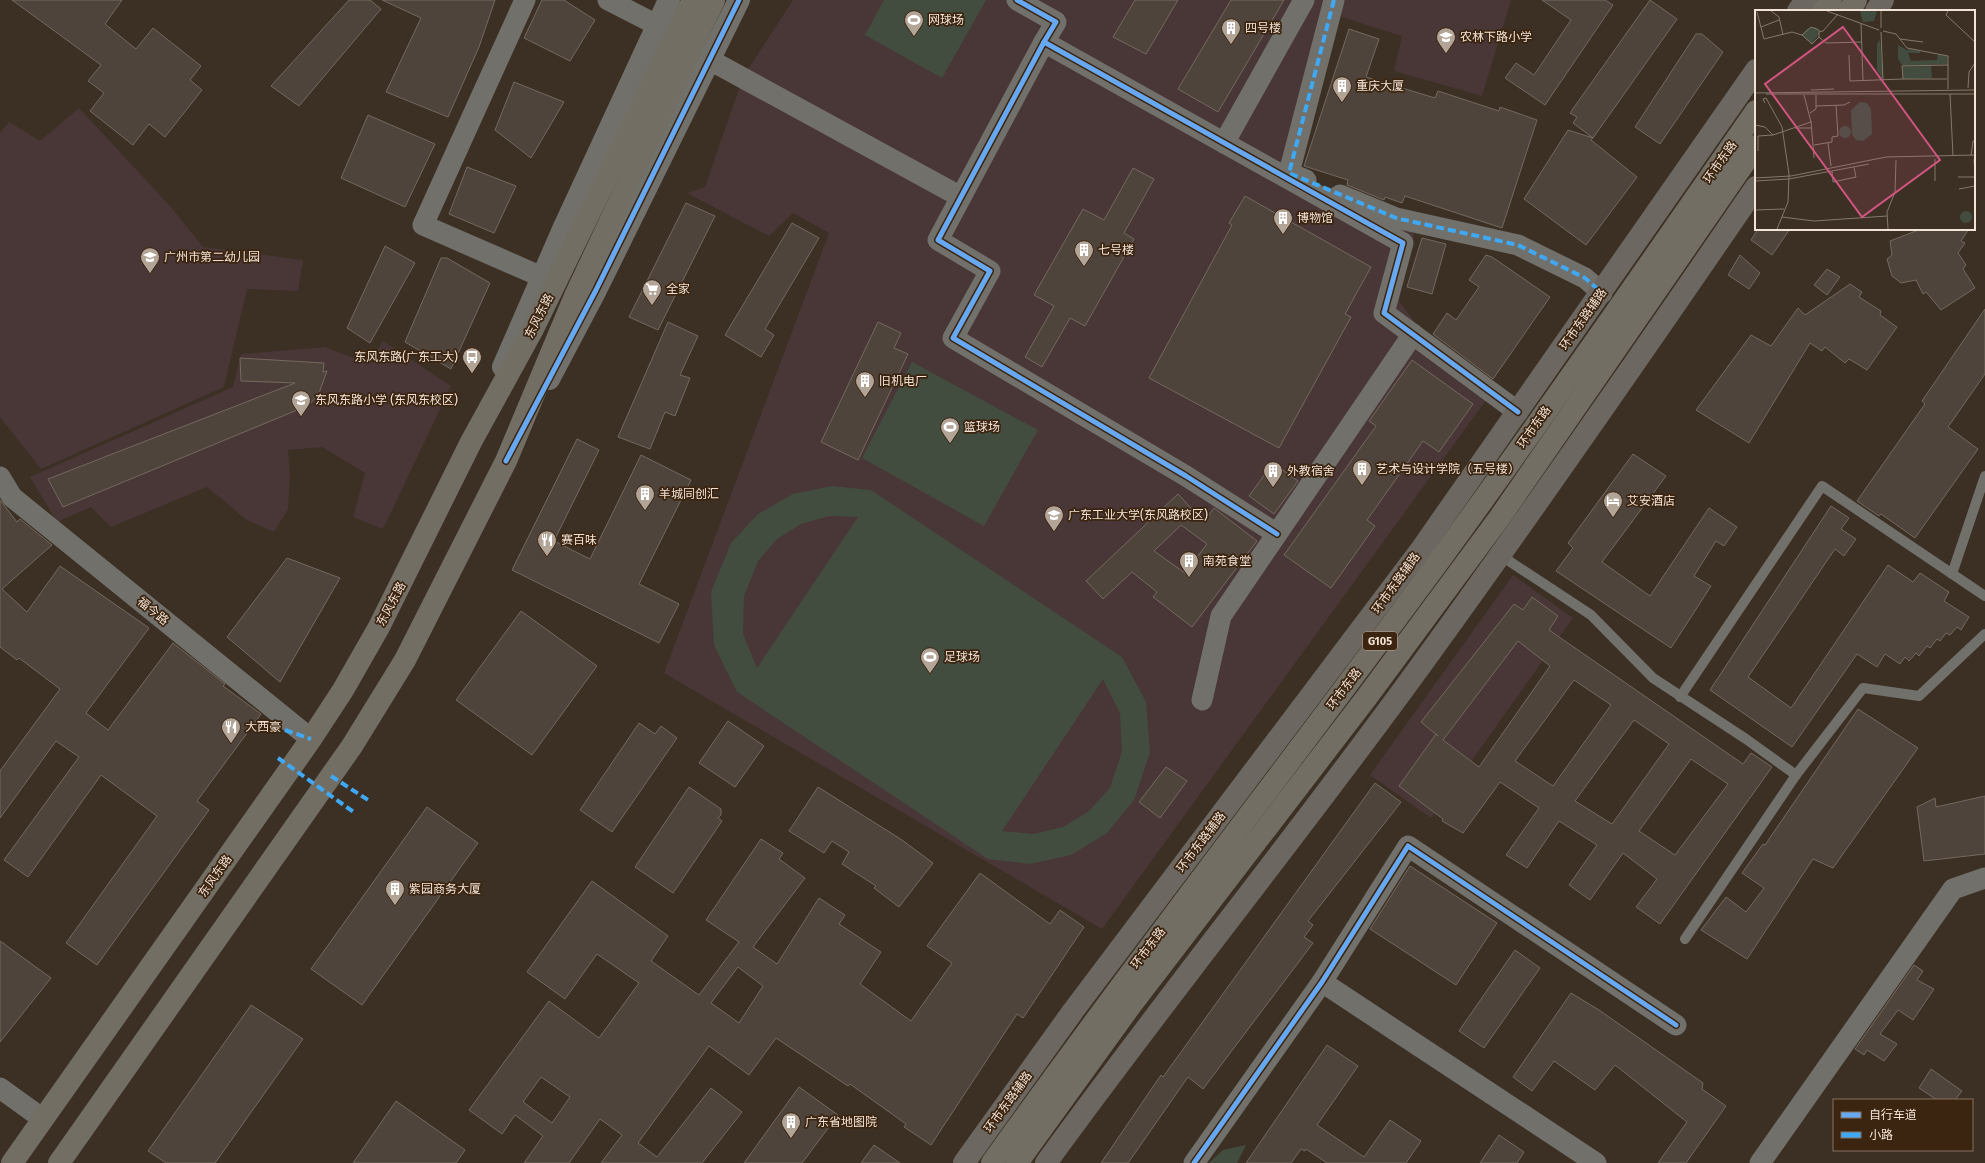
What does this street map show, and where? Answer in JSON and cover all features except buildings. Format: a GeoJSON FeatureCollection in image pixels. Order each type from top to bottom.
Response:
{"type":"FeatureCollection","features":[{"type":"Feature","properties":{"kind":"highway","name":"东风东路"},"geometry":{"type":"LineString","coordinates":[[12,1163],[311,739],[343,690],[379,627],[471,442],[554,288],[693,0]]}},
{"type":"Feature","properties":{"kind":"highway","name":"东风东路"},"geometry":{"type":"LineString","coordinates":[[59,1163],[191,977],[375,710],[430,615],[506,462],[575,296],[714,0]]}},
{"type":"Feature","properties":{"kind":"highway"},"geometry":{"type":"LineString","coordinates":[[1824,10],[1831,0]]}},
{"type":"Feature","properties":{"kind":"highway"},"geometry":{"type":"LineString","coordinates":[[1850,10],[1856,0]]}},
{"type":"Feature","properties":{"kind":"highway","name":"环市东路"},"geometry":{"type":"LineString","coordinates":[[992,1163],[1155,938],[1337,699],[1438,562],[1755,112]]}},
{"type":"Feature","properties":{"kind":"highway","name":"环市东路"},"geometry":{"type":"LineString","coordinates":[[1017,1163],[1131,1005],[1348,721],[1500,517],[1755,147]]}},
{"type":"Feature","properties":{"kind":"main road"},"geometry":{"type":"LineString","coordinates":[[1799,10],[1806,0]]}},
{"type":"Feature","properties":{"kind":"main road"},"geometry":{"type":"LineString","coordinates":[[1877,10],[1883,0]]}},
{"type":"Feature","properties":{"kind":"main road","name":"环市东路辅路"},"geometry":{"type":"LineString","coordinates":[[964,1163],[1073,1011],[1381,603],[1602,294],[1755,71]]}},
{"type":"Feature","properties":{"kind":"main road"},"geometry":{"type":"LineString","coordinates":[[1046,1163],[1116,1068],[1401,692],[1500,555],[1755,188]]}},
{"type":"Feature","properties":{"kind":"street"},"geometry":{"type":"LineString","coordinates":[[525,0],[423,225],[542,277]]}},
{"type":"Feature","properties":{"kind":"street"},"geometry":{"type":"LineString","coordinates":[[608,0],[657,24]]}},
{"type":"Feature","properties":{"kind":"street"},"geometry":{"type":"LineString","coordinates":[[471,442],[542,277],[669,0]]}},
{"type":"Feature","properties":{"kind":"street"},"geometry":{"type":"LineString","coordinates":[[506,462],[596,290],[739,0]]}},
{"type":"Feature","properties":{"kind":"street"},"geometry":{"type":"LineString","coordinates":[[1017,0],[1056,22],[938,240],[990,271],[953,338],[1186,476],[1277,534]]}},
{"type":"Feature","properties":{"kind":"street"},"geometry":{"type":"LineString","coordinates":[[1224,143],[1304,0]]}},
{"type":"Feature","properties":{"kind":"street"},"geometry":{"type":"LineString","coordinates":[[1334,0],[1289,173],[1396,218],[1518,245],[1585,278],[1602,294]]}},
{"type":"Feature","properties":{"kind":"street"},"geometry":{"type":"LineString","coordinates":[[1044,42],[1403,243],[1384,313],[1518,412]]}},
{"type":"Feature","properties":{"kind":"street"},"geometry":{"type":"LineString","coordinates":[[710,60],[961,197]]}},
{"type":"Feature","properties":{"kind":"street"},"geometry":{"type":"LineString","coordinates":[[1202,700],[1221,616],[1413,334]]}},
{"type":"Feature","properties":{"kind":"street","name":"福今路"},"geometry":{"type":"LineString","coordinates":[[0,477],[12,497],[311,739]]}},
{"type":"Feature","properties":{"kind":"street"},"geometry":{"type":"LineString","coordinates":[[1194,1163],[1322,982],[1408,846],[1676,1025]]}},
{"type":"Feature","properties":{"kind":"street"},"geometry":{"type":"LineString","coordinates":[[1760,1163],[1953,889],[1985,878]]}},
{"type":"Feature","properties":{"kind":"street"},"geometry":{"type":"LineString","coordinates":[[1322,982],[1596,1163]]}},
{"type":"Feature","properties":{"kind":"street"},"geometry":{"type":"LineString","coordinates":[[0,1088],[43,1119]]}},
{"type":"Feature","properties":{"kind":"lane"},"geometry":{"type":"LineString","coordinates":[[1952,574],[1985,476]]}},
{"type":"Feature","properties":{"kind":"lane"},"geometry":{"type":"LineString","coordinates":[[1680,697],[1822,486],[1985,596]]}},
{"type":"Feature","properties":{"kind":"lane"},"geometry":{"type":"LineString","coordinates":[[1500,555],[1591,615],[1653,678],[1746,739],[1796,775]]}},
{"type":"Feature","properties":{"kind":"lane"},"geometry":{"type":"LineString","coordinates":[[1685,939],[1796,775],[1863,688],[1919,696],[1985,634]]}},
{"type":"Feature","properties":{"kind":"shaded area","name":"广东工业大学(东风路校区)"},"geometry":{"type":"Polygon","coordinates":[[[793,0],[1328,0],[1281,171],[1415,231],[1399,301],[1424,334],[1492,392],[1102,929],[664,673],[829,233],[793,213],[769,236],[687,193],[705,187],[743,77],[793,0]]]}},
{"type":"Feature","properties":{"kind":"shaded area","name":"农林下路小学"},"geometry":{"type":"Polygon","coordinates":[[[1340,0],[1511,0],[1482,96],[1394,71],[1402,36],[1335,15],[1340,0]]]}},
{"type":"Feature","properties":{"kind":"shaded area","name":"广州市第二幼儿园"},"geometry":{"type":"Polygon","coordinates":[[[79,108],[170,206],[203,247],[303,260],[298,291],[247,289],[224,387],[41,469],[0,417],[0,133],[9,122],[40,141],[79,108]]]}},
{"type":"Feature","properties":{"kind":"shaded area","name":"东风东路小学 (东风东校区)"},"geometry":{"type":"Polygon","coordinates":[[[383,341],[451,386],[383,529],[353,517],[365,473],[322,447],[288,450],[290,475],[288,509],[274,532],[247,520],[207,487],[111,527],[91,507],[57,522],[30,477],[233,387],[241,354],[325,347],[369,364],[383,341]]]}},
{"type":"Feature","properties":{"kind":"shaded area"},"geometry":{"type":"Polygon","coordinates":[[[1513,575],[1573,618],[1431,818],[1370,775],[1513,575]]]}},
{"type":"Feature","properties":{"kind":"green space","name":"网球场"},"geometry":{"type":"Polygon","coordinates":[[[884,0],[986,0],[942,78],[865,35],[884,0]]]}},
{"type":"Feature","properties":{"kind":"green space","name":"篮球场"},"geometry":{"type":"Polygon","coordinates":[[[912,362],[1038,430],[984,526],[862,458],[912,362]]]}},
{"type":"Feature","properties":{"kind":"green space","name":"足球场"},"geometry":{"type":"Polygon","coordinates":[[[831,486],[871,490],[1122,657],[1146,702],[1150,752],[1134,800],[1107,833],[1071,855],[1030,864],[988,859],[737,692],[714,645],[711,592],[731,543],[758,514],[793,494],[831,486]],[[829,516],[801,524],[777,539],[758,561],[744,596],[743,634],[757,668],[858,517],[829,516]],[[1103,679],[1002,831],[1033,834],[1063,827],[1089,811],[1110,788],[1122,752],[1120,713],[1103,679]]]}},
{"type":"Feature","properties":{"kind":"green space"},"geometry":{"type":"Polygon","coordinates":[[[1246,1145],[1237,1163],[1209,1163],[1223,1150],[1246,1145]]]}},
{"type":"Feature","properties":{"kind":"marked path"},"geometry":{"type":"LineString","coordinates":[[1334,0],[1289,173],[1396,218],[1518,245],[1585,278],[1602,293]]}},
{"type":"Feature","properties":{"kind":"marked path"},"geometry":{"type":"LineString","coordinates":[[285,730],[311,739]]}},
{"type":"Feature","properties":{"kind":"marked path"},"geometry":{"type":"LineString","coordinates":[[278,758],[355,813]]}},
{"type":"Feature","properties":{"kind":"marked path"},"geometry":{"type":"LineString","coordinates":[[331,776],[368,800]]}},
{"type":"Feature","properties":{"kind":"cycle path"},"geometry":{"type":"LineString","coordinates":[[506,461],[596,290],[739,0]]}},
{"type":"Feature","properties":{"kind":"cycle path"},"geometry":{"type":"LineString","coordinates":[[1017,0],[1056,22],[1044,42],[1403,243],[1384,313],[1518,412]]}},
{"type":"Feature","properties":{"kind":"cycle path"},"geometry":{"type":"LineString","coordinates":[[1044,42],[938,240],[990,271],[953,338],[1186,476],[1277,534]]}},
{"type":"Feature","properties":{"kind":"cycle path"},"geometry":{"type":"LineString","coordinates":[[1194,1163],[1322,982],[1408,846],[1676,1025]]}},
{"type":"Feature","properties":{"kind":"place","name":"网球场"},"geometry":{"type":"Point","coordinates":[914,37]}},
{"type":"Feature","properties":{"kind":"place","name":"四号楼"},"geometry":{"type":"Point","coordinates":[1231,45]}},
{"type":"Feature","properties":{"kind":"place","name":"农林下路小学"},"geometry":{"type":"Point","coordinates":[1446,54]}},
{"type":"Feature","properties":{"kind":"place","name":"重庆大厦"},"geometry":{"type":"Point","coordinates":[1342,103]}},
{"type":"Feature","properties":{"kind":"place","name":"博物馆"},"geometry":{"type":"Point","coordinates":[1283,235]}},
{"type":"Feature","properties":{"kind":"place","name":"七号楼"},"geometry":{"type":"Point","coordinates":[1084,267]}},
{"type":"Feature","properties":{"kind":"place","name":"广州市第二幼儿园"},"geometry":{"type":"Point","coordinates":[150,274]}},
{"type":"Feature","properties":{"kind":"place","name":"全家"},"geometry":{"type":"Point","coordinates":[652,306]}},
{"type":"Feature","properties":{"kind":"place","name":"东风东路(广东工大)"},"geometry":{"type":"Point","coordinates":[472,374]}},
{"type":"Feature","properties":{"kind":"place","name":"旧机电厂"},"geometry":{"type":"Point","coordinates":[865,398]}},
{"type":"Feature","properties":{"kind":"place","name":"东风东路小学 (东风东校区)"},"geometry":{"type":"Point","coordinates":[301,417]}},
{"type":"Feature","properties":{"kind":"place","name":"篮球场"},"geometry":{"type":"Point","coordinates":[950,444]}},
{"type":"Feature","properties":{"kind":"place","name":"艺术与设计学院（五号楼）"},"geometry":{"type":"Point","coordinates":[1362,486]}},
{"type":"Feature","properties":{"kind":"place","name":"外教宿舍"},"geometry":{"type":"Point","coordinates":[1273,488]}},
{"type":"Feature","properties":{"kind":"place","name":"羊城同创汇"},"geometry":{"type":"Point","coordinates":[645,511]}},
{"type":"Feature","properties":{"kind":"place","name":"艾安酒店"},"geometry":{"type":"Point","coordinates":[1613,518]}},
{"type":"Feature","properties":{"kind":"place","name":"广东工业大学(东风路校区)"},"geometry":{"type":"Point","coordinates":[1054,532]}},
{"type":"Feature","properties":{"kind":"place","name":"赛百味"},"geometry":{"type":"Point","coordinates":[547,557]}},
{"type":"Feature","properties":{"kind":"place","name":"南苑食堂"},"geometry":{"type":"Point","coordinates":[1189,578]}},
{"type":"Feature","properties":{"kind":"place","name":"足球场"},"geometry":{"type":"Point","coordinates":[930,674]}},
{"type":"Feature","properties":{"kind":"place","name":"大西豪"},"geometry":{"type":"Point","coordinates":[231,744]}},
{"type":"Feature","properties":{"kind":"place","name":"紫园商务大厦"},"geometry":{"type":"Point","coordinates":[395,906]}},
{"type":"Feature","properties":{"kind":"place","name":"广东省地图院"},"geometry":{"type":"Point","coordinates":[791,1139]}}]}
